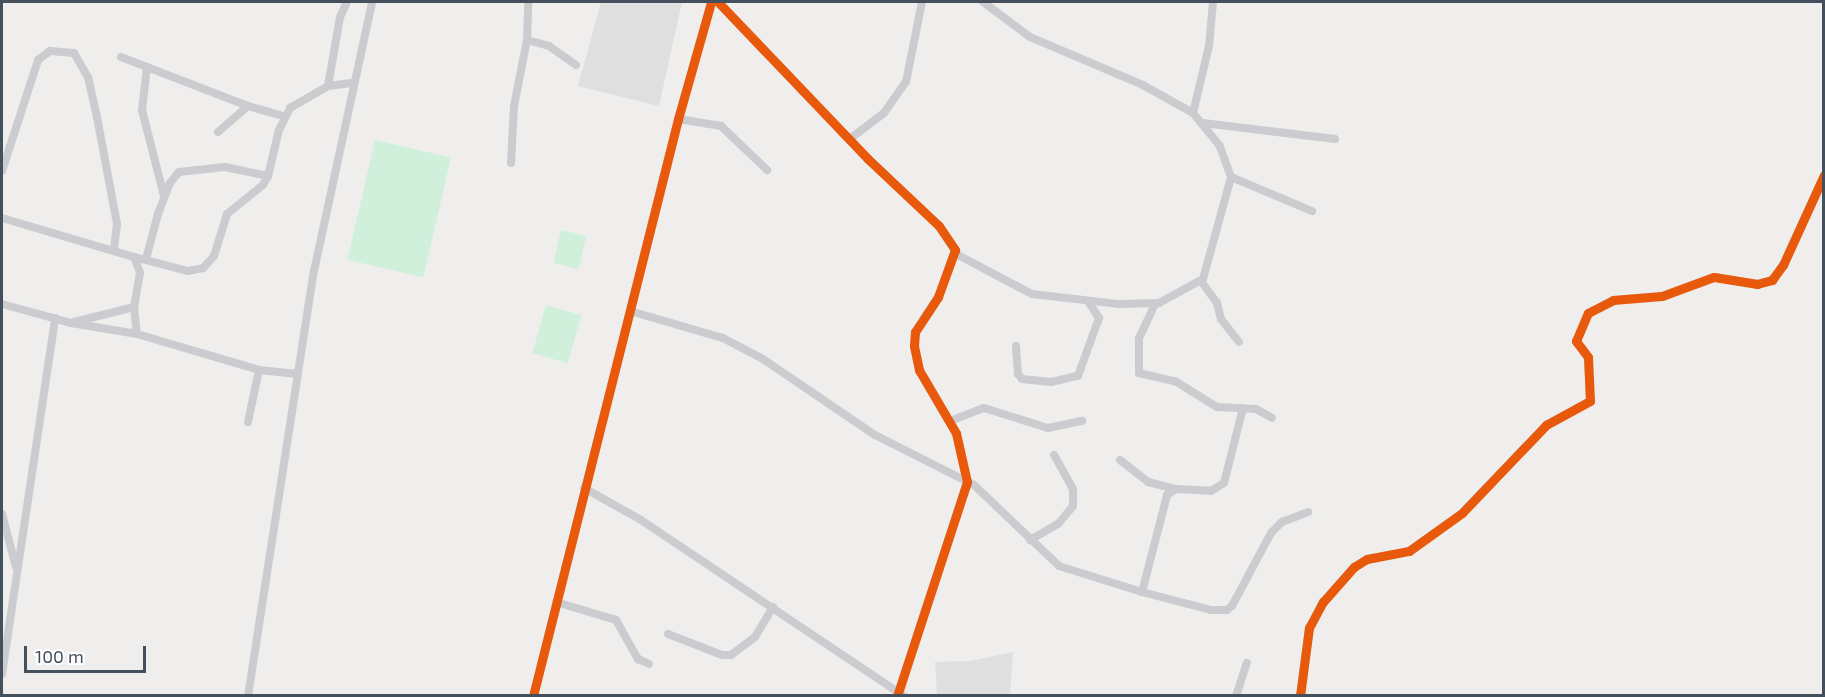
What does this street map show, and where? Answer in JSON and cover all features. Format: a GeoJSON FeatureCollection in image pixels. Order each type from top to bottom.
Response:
{"type":"FeatureCollection","features":[{"type":"Feature","properties":{"kind":"street"},"geometry":{"type":"LineString","coordinates":[[328,86],[340,17],[347,2]]}},
{"type":"Feature","properties":{"kind":"street"},"geometry":{"type":"LineString","coordinates":[[248,696],[327,197],[372,2]]}},
{"type":"Feature","properties":{"kind":"street"},"geometry":{"type":"LineString","coordinates":[[511,163],[514,106],[527,40],[528,2]]}},
{"type":"Feature","properties":{"kind":"street"},"geometry":{"type":"LineString","coordinates":[[533,696],[678,119],[711,2]]}},
{"type":"Feature","properties":{"kind":"street"},"geometry":{"type":"LineString","coordinates":[[718,2],[939,226],[956,254],[1021,291],[1088,301],[1155,304],[1201,281],[1231,177],[1228,161],[1203,123],[1193,113],[1143,85],[1030,37],[983,2]]}},
{"type":"Feature","properties":{"kind":"street"},"geometry":{"type":"LineString","coordinates":[[851,138],[884,113],[906,82],[922,2]]}},
{"type":"Feature","properties":{"kind":"street"},"geometry":{"type":"LineString","coordinates":[[1193,113],[1209,46],[1213,2]]}},
{"type":"Feature","properties":{"kind":"street"},"geometry":{"type":"LineString","coordinates":[[527,40],[549,46],[576,65]]}},
{"type":"Feature","properties":{"kind":"street"},"geometry":{"type":"LineString","coordinates":[[2,171],[38,60],[50,51],[74,53],[88,77],[97,117],[117,225],[114,250]]}},
{"type":"Feature","properties":{"kind":"street"},"geometry":{"type":"LineString","coordinates":[[121,57],[248,106],[284,116]]}},
{"type":"Feature","properties":{"kind":"street"},"geometry":{"type":"LineString","coordinates":[[147,67],[142,110],[165,197]]}},
{"type":"Feature","properties":{"kind":"street"},"geometry":{"type":"LineString","coordinates":[[2,218],[188,271],[203,268],[214,256],[227,214],[263,185],[268,176],[284,116],[304,98],[328,86],[354,83]]}},
{"type":"Feature","properties":{"kind":"street"},"geometry":{"type":"LineString","coordinates":[[218,132],[248,106]]}},
{"type":"Feature","properties":{"kind":"street"},"geometry":{"type":"LineString","coordinates":[[678,119],[721,126],[767,170]]}},
{"type":"Feature","properties":{"kind":"street"},"geometry":{"type":"LineString","coordinates":[[1203,123],[1335,139]]}},
{"type":"Feature","properties":{"kind":"street"},"geometry":{"type":"LineString","coordinates":[[146,259],[165,197],[174,177],[186,169],[225,167],[268,176]]}},
{"type":"Feature","properties":{"kind":"street"},"geometry":{"type":"LineString","coordinates":[[1300,696],[1309,628],[1323,602],[1354,567],[1367,559],[1409,550],[1462,513],[1546,425],[1590,401],[1588,359],[1576,341],[1588,313],[1613,300],[1662,296],[1714,277],[1757,284],[1772,280],[1784,265],[1824,175]]}},
{"type":"Feature","properties":{"kind":"street"},"geometry":{"type":"LineString","coordinates":[[1231,177],[1312,211]]}},
{"type":"Feature","properties":{"kind":"street"},"geometry":{"type":"LineString","coordinates":[[584,488],[641,520],[899,694],[967,482],[964,458],[950,421],[919,370],[914,336],[938,297],[956,254]]}},
{"type":"Feature","properties":{"kind":"street"},"geometry":{"type":"LineString","coordinates":[[134,257],[140,273],[134,307],[136,334]]}},
{"type":"Feature","properties":{"kind":"street"},"geometry":{"type":"LineString","coordinates":[[1201,281],[1216,301],[1221,319],[1239,342]]}},
{"type":"Feature","properties":{"kind":"street"},"geometry":{"type":"LineString","coordinates":[[1016,346],[1018,374],[1022,379],[1051,382],[1077,376],[1100,318],[1088,301]]}},
{"type":"Feature","properties":{"kind":"street"},"geometry":{"type":"LineString","coordinates":[[2,304],[71,323],[136,334],[259,370],[298,374]]}},
{"type":"Feature","properties":{"kind":"street"},"geometry":{"type":"LineString","coordinates":[[1155,304],[1139,338],[1139,373],[1175,381],[1217,407],[1262,411],[1272,418]]}},
{"type":"Feature","properties":{"kind":"street"},"geometry":{"type":"LineString","coordinates":[[71,323],[134,307]]}},
{"type":"Feature","properties":{"kind":"street"},"geometry":{"type":"LineString","coordinates":[[630,311],[723,338],[763,359],[875,435],[967,482],[1059,566],[1142,592],[1211,610],[1227,610],[1271,533],[1282,522],[1308,512]]}},
{"type":"Feature","properties":{"kind":"street"},"geometry":{"type":"LineString","coordinates":[[2,674],[5,638],[55,318]]}},
{"type":"Feature","properties":{"kind":"street"},"geometry":{"type":"LineString","coordinates":[[248,422],[259,370]]}},
{"type":"Feature","properties":{"kind":"street"},"geometry":{"type":"LineString","coordinates":[[950,421],[984,408],[1048,428],[1082,421]]}},
{"type":"Feature","properties":{"kind":"street"},"geometry":{"type":"LineString","coordinates":[[1120,460],[1148,482],[1176,489],[1211,491],[1224,483],[1243,408]]}},
{"type":"Feature","properties":{"kind":"street"},"geometry":{"type":"LineString","coordinates":[[1030,540],[1067,517],[1072,506],[1072,489],[1054,455]]}},
{"type":"Feature","properties":{"kind":"street"},"geometry":{"type":"LineString","coordinates":[[1142,592],[1165,500],[1176,489]]}},
{"type":"Feature","properties":{"kind":"street"},"geometry":{"type":"LineString","coordinates":[[2,514],[17,572]]}},
{"type":"Feature","properties":{"kind":"street"},"geometry":{"type":"LineString","coordinates":[[556,602],[616,620],[638,659],[649,664]]}},
{"type":"Feature","properties":{"kind":"street"},"geometry":{"type":"LineString","coordinates":[[668,634],[722,655],[731,655],[755,637],[773,607]]}},
{"type":"Feature","properties":{"kind":"street"},"geometry":{"type":"LineString","coordinates":[[1236,696],[1247,663]]}},
{"type":"Feature","properties":{"kind":"shaded area"},"geometry":{"type":"Polygon","coordinates":[[[601,2],[682,2],[659,106],[578,86],[601,2]]]}},
{"type":"Feature","properties":{"kind":"shaded area"},"geometry":{"type":"Polygon","coordinates":[[[1013,652],[1010,695],[937,695],[935,662],[970,661],[1013,652]]]}},
{"type":"Feature","properties":{"kind":"green space"},"geometry":{"type":"Polygon","coordinates":[[[375,140],[451,158],[423,277],[347,260],[375,140]]]}},
{"type":"Feature","properties":{"kind":"green space"},"geometry":{"type":"Polygon","coordinates":[[[561,230],[586,236],[579,269],[553,263],[561,230]]]}},
{"type":"Feature","properties":{"kind":"green space"},"geometry":{"type":"Polygon","coordinates":[[[546,305],[582,315],[568,363],[532,353],[546,305]]]}},
{"type":"Feature","properties":{"kind":"cycle path"},"geometry":{"type":"LineString","coordinates":[[533,696],[678,119],[711,2]]}},
{"type":"Feature","properties":{"kind":"cycle path"},"geometry":{"type":"LineString","coordinates":[[718,2],[868,159],[939,226],[955,250],[938,297],[915,332],[914,346],[919,370],[956,433],[967,482],[897,696]]}},
{"type":"Feature","properties":{"kind":"cycle path"},"geometry":{"type":"LineString","coordinates":[[1300,696],[1309,628],[1323,602],[1354,567],[1367,559],[1409,551],[1462,513],[1546,425],[1590,401],[1588,357],[1576,341],[1588,313],[1613,300],[1662,296],[1714,277],[1757,284],[1772,280],[1783,265],[1824,175]]}}]}
